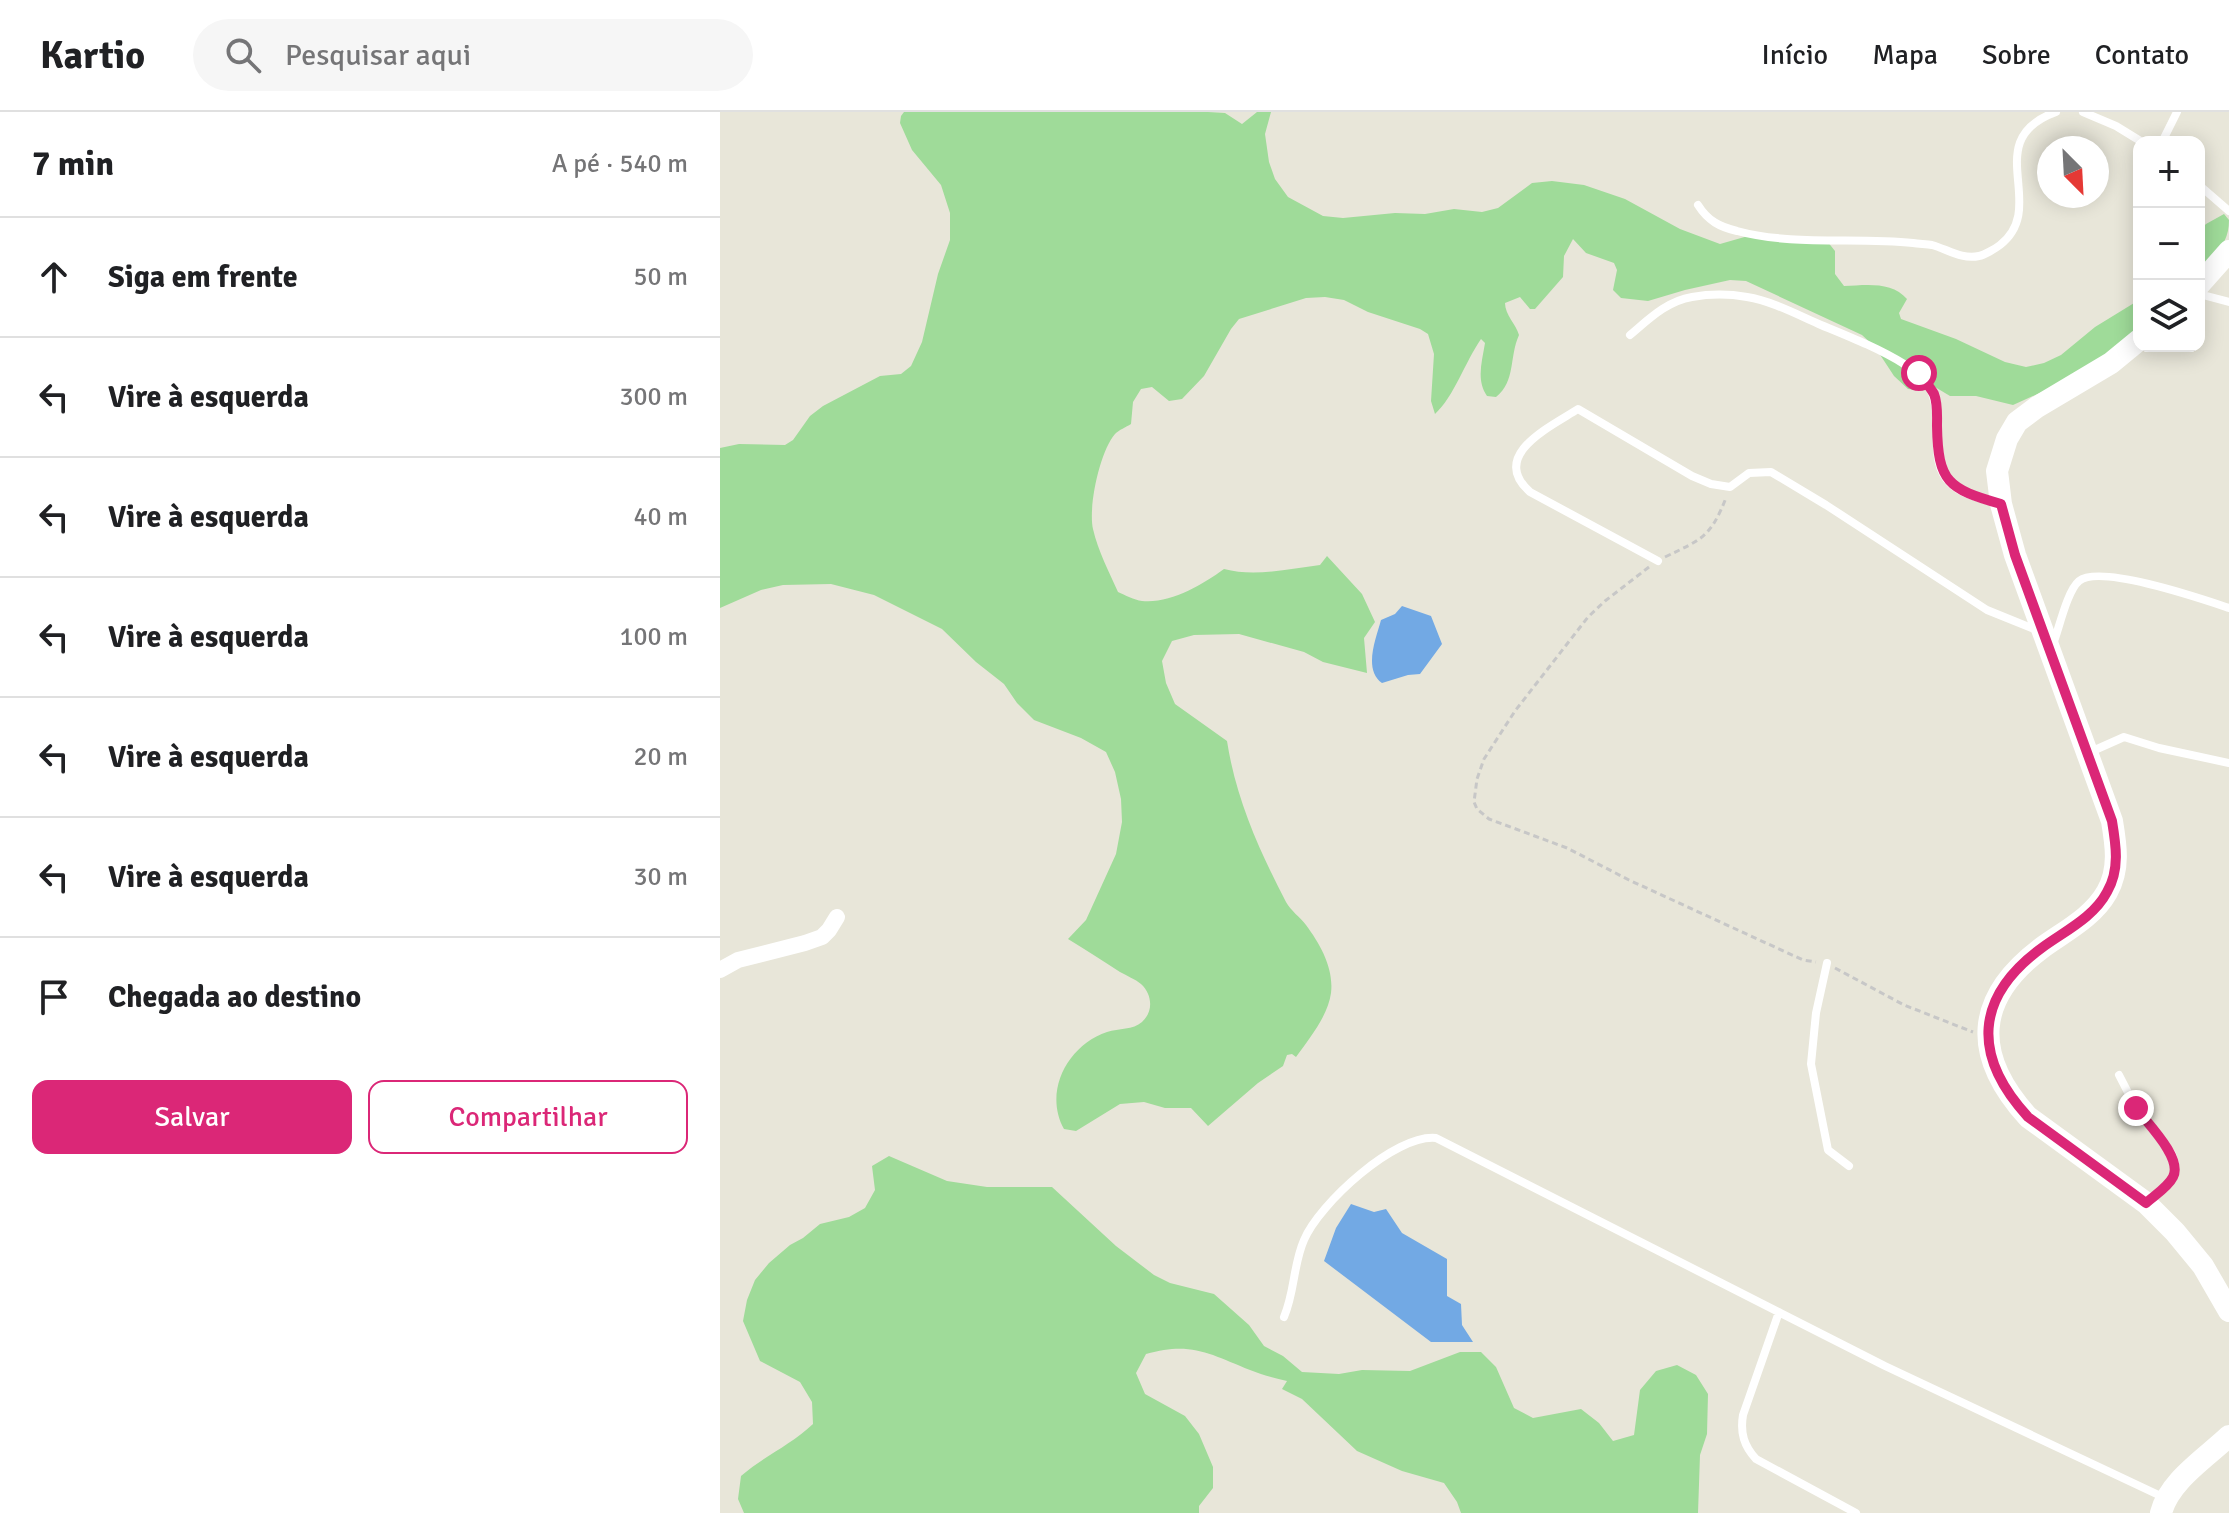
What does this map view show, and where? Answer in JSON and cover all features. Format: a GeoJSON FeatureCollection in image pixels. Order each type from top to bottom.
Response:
{"type":"FeatureCollection","features":[{"type":"Feature","properties":{"kind":"main road"},"geometry":{"type":"LineString","coordinates":[[2203,280],[2229,251]]}},
{"type":"Feature","properties":{"kind":"main road"},"geometry":{"type":"LineString","coordinates":[[2133,345],[2100,370],[2017,422],[2007,439],[1997,471],[2001,504],[2015,555],[2112,821],[2117,860],[2114,877],[2099,905],[2007,979],[1996,997],[1989,1037],[1995,1070],[2013,1100],[2028,1117],[2146,1203],[2203,1266],[2229,1311]]}},
{"type":"Feature","properties":{"kind":"main road"},"geometry":{"type":"LineString","coordinates":[[2164,1506],[2177,1483],[2229,1436]]}},
{"type":"Feature","properties":{"kind":"street"},"geometry":{"type":"LineString","coordinates":[[720,970],[738,960],[822,937],[837,917]]}},
{"type":"Feature","properties":{"kind":"lane"},"geometry":{"type":"LineString","coordinates":[[1698,205],[1716,225],[1738,232],[1770,237],[1932,245],[1958,256],[1978,256],[2001,245],[2015,226],[2020,203],[2016,152],[2023,134],[2039,118],[2056,112]]}},
{"type":"Feature","properties":{"kind":"lane"},"geometry":{"type":"LineString","coordinates":[[2083,112],[2133,136]]}},
{"type":"Feature","properties":{"kind":"lane"},"geometry":{"type":"LineString","coordinates":[[2165,136],[2177,112]]}},
{"type":"Feature","properties":{"kind":"lane"},"geometry":{"type":"LineString","coordinates":[[2205,190],[2229,211]]}},
{"type":"Feature","properties":{"kind":"lane"},"geometry":{"type":"LineString","coordinates":[[1630,335],[1665,306],[1693,296],[1722,295],[1748,297],[1770,304],[1881,350],[1919,373],[1934,395],[1938,456],[1943,474],[1950,483],[1975,497],[2001,504]]}},
{"type":"Feature","properties":{"kind":"lane"},"geometry":{"type":"LineString","coordinates":[[2205,296],[2229,302]]}},
{"type":"Feature","properties":{"kind":"lane"},"geometry":{"type":"LineString","coordinates":[[1658,561],[1530,492],[1520,483],[1515,473],[1516,463],[1531,439],[1578,409],[1711,484],[1730,487],[1749,473],[1771,472],[1987,610],[2047,642],[2072,589],[2079,580],[2090,576],[2152,584],[2229,608]]}},
{"type":"Feature","properties":{"kind":"lane"},"geometry":{"type":"LineString","coordinates":[[2087,753],[2124,737],[2229,763]]}},
{"type":"Feature","properties":{"kind":"lane"},"geometry":{"type":"LineString","coordinates":[[1827,963],[1816,1013],[1811,1064],[1828,1150],[1849,1166]]}},
{"type":"Feature","properties":{"kind":"lane"},"geometry":{"type":"LineString","coordinates":[[2119,1075],[2136,1108],[2172,1154],[2175,1164],[2173,1179],[2146,1203]]}},
{"type":"Feature","properties":{"kind":"lane"},"geometry":{"type":"LineString","coordinates":[[1284,1317],[1303,1243],[1309,1228],[1322,1211],[1389,1153],[1410,1141],[1436,1138],[2164,1506]]}},
{"type":"Feature","properties":{"kind":"lane"},"geometry":{"type":"LineString","coordinates":[[1779,1312],[1743,1415],[1743,1439],[1756,1459],[1856,1513]]}},
{"type":"Feature","properties":{"kind":"path"},"geometry":{"type":"LineString","coordinates":[[1730,487],[1717,522],[1710,530],[1693,543],[1658,561],[1588,617],[1515,711],[1484,759],[1474,792],[1477,809],[1489,819],[1567,848],[1641,886],[1803,960],[1827,963],[1904,1005],[1989,1037]]}},
{"type":"Feature","properties":{"kind":"green space"},"geometry":{"type":"Polygon","coordinates":[[[904,112],[1208,112],[1225,113],[1242,124],[1257,112],[1271,112],[1265,134],[1275,179],[1288,197],[1323,216],[1425,214],[1454,209],[1482,212],[1498,208],[1532,183],[1552,181],[1584,185],[1625,199],[1680,229],[1720,244],[1748,236],[1827,241],[1835,251],[1835,274],[1844,286],[1878,285],[1894,289],[1907,299],[1899,313],[1901,319],[1956,339],[2005,362],[2026,367],[2044,363],[2061,355],[2095,327],[2133,304],[2133,333],[2073,378],[2013,405],[1976,396],[1950,396],[1930,384],[1916,390],[1908,389],[1862,335],[1746,281],[1730,280],[1648,301],[1621,298],[1613,290],[1617,270],[1614,263],[1586,253],[1573,239],[1564,256],[1563,277],[1535,309],[1530,309],[1520,297],[1505,303],[1519,335],[1507,384],[1496,397],[1487,396],[1482,384],[1485,343],[1481,339],[1448,398],[1435,414],[1431,401],[1434,354],[1428,334],[1344,300],[1325,297],[1306,298],[1239,319],[1204,376],[1182,399],[1169,401],[1152,387],[1141,389],[1133,402],[1131,424],[1115,434],[1105,453],[1096,480],[1092,507],[1095,537],[1118,592],[1142,601],[1164,600],[1196,587],[1224,569],[1247,572],[1284,570],[1320,565],[1327,556],[1362,594],[1375,622],[1364,638],[1367,673],[1239,634],[1194,635],[1172,641],[1162,661],[1166,683],[1175,704],[1227,741],[1250,824],[1286,902],[1306,925],[1325,957],[1331,993],[1317,1027],[1296,1057],[1287,1055],[1283,1066],[1208,1126],[1191,1108],[1165,1108],[1144,1102],[1120,1104],[1076,1131],[1064,1129],[1056,1100],[1063,1071],[1071,1058],[1093,1038],[1138,1025],[1146,1018],[1150,1008],[1149,998],[1141,984],[1068,939],[1086,920],[1116,854],[1122,822],[1121,799],[1115,772],[1106,752],[1081,738],[1034,720],[1004,684],[942,629],[874,595],[831,584],[783,585],[761,590],[720,608],[720,448],[739,444],[785,445],[823,406],[880,376],[901,374],[911,366],[922,342],[938,274],[950,240],[950,213],[941,185],[912,150],[900,123],[904,112]]]}},
{"type":"Feature","properties":{"kind":"green space"},"geometry":{"type":"Polygon","coordinates":[[[2224,214],[2229,220],[2224,243],[2205,266],[2205,225],[2224,214]]]}},
{"type":"Feature","properties":{"kind":"green space"},"geometry":{"type":"Polygon","coordinates":[[[889,1156],[947,1181],[987,1187],[1052,1187],[1116,1246],[1154,1275],[1170,1283],[1214,1294],[1249,1325],[1264,1346],[1283,1356],[1302,1372],[1410,1371],[1460,1352],[1481,1352],[1496,1367],[1514,1408],[1533,1418],[1581,1409],[1599,1423],[1613,1441],[1634,1435],[1640,1390],[1656,1371],[1677,1365],[1696,1375],[1708,1394],[1707,1434],[1700,1455],[1698,1513],[1461,1513],[1444,1483],[1402,1471],[1357,1451],[1302,1399],[1282,1389],[1287,1381],[1200,1351],[1176,1349],[1146,1354],[1136,1373],[1145,1394],[1185,1416],[1199,1434],[1213,1467],[1213,1488],[1199,1506],[1199,1513],[744,1513],[738,1499],[741,1476],[813,1424],[812,1402],[800,1382],[760,1361],[743,1321],[755,1280],[769,1263],[820,1224],[849,1217],[865,1208],[875,1190],[872,1166],[889,1156]]]}},
{"type":"Feature","properties":{"kind":"water"},"geometry":{"type":"Polygon","coordinates":[[[1402,606],[1431,616],[1442,644],[1420,674],[1382,683],[1373,670],[1374,645],[1381,620],[1395,614],[1402,606]]]}},
{"type":"Feature","properties":{"kind":"water"},"geometry":{"type":"Polygon","coordinates":[[[1351,1204],[1374,1212],[1386,1209],[1402,1233],[1447,1259],[1447,1296],[1461,1304],[1462,1325],[1473,1342],[1431,1342],[1324,1261],[1336,1228],[1351,1204]]]}},
{"type":"Feature","properties":{"kind":"route"},"geometry":{"type":"LineString","coordinates":[[1919,373],[1934,395],[1937,407],[1938,456],[1943,474],[1962,491],[2001,504],[2015,555],[2112,821],[2115,841],[2117,860],[2114,877],[2099,905],[2021,965],[2007,979],[1996,997],[1989,1037],[1995,1070],[2013,1100],[2028,1117],[2146,1203],[2173,1179],[2175,1164],[2172,1154],[2136,1108]]}}]}
